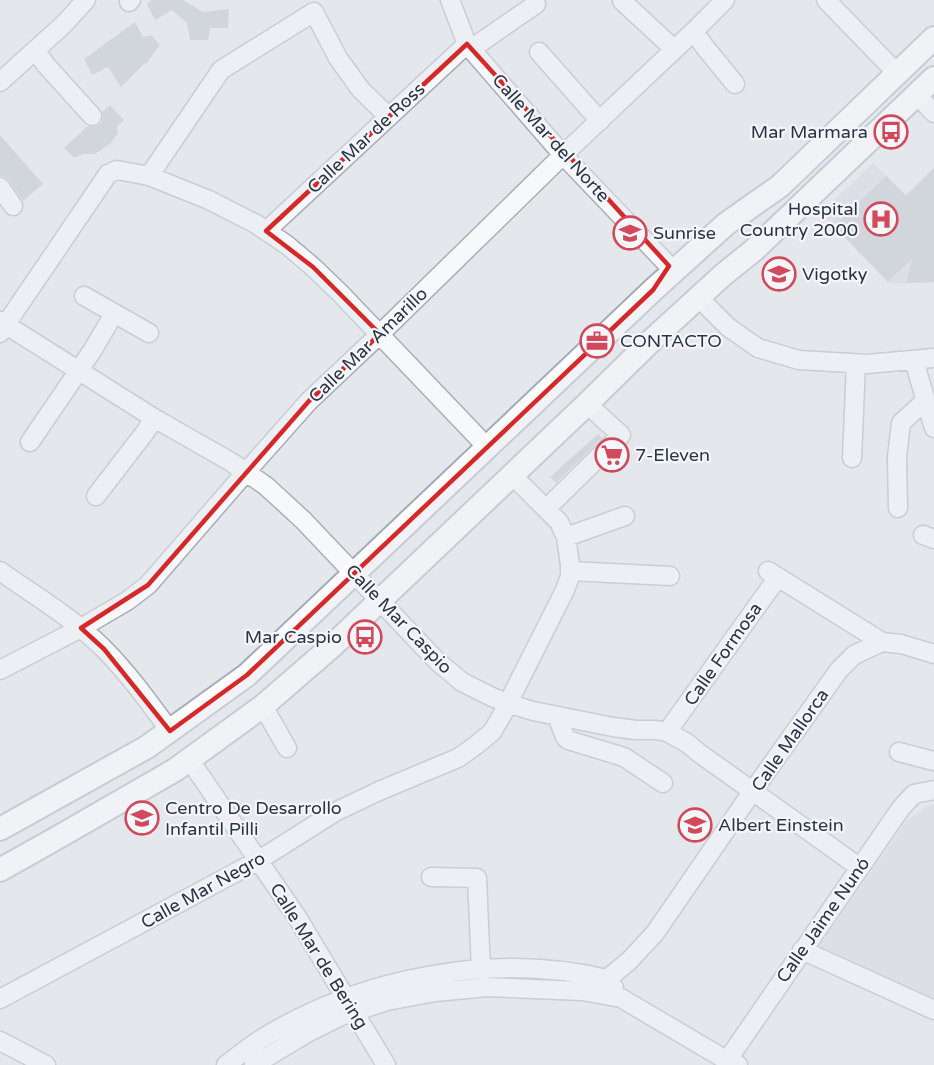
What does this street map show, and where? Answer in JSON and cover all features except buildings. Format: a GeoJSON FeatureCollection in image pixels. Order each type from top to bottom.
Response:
{"type":"FeatureCollection","features":[{"type":"Feature","properties":{"kind":"main road"},"geometry":{"type":"LineString","coordinates":[[653,290],[656,278],[701,236],[772,179],[934,22]]}},
{"type":"Feature","properties":{"kind":"main road"},"geometry":{"type":"LineString","coordinates":[[723,275],[771,218],[788,189],[934,38]]}},
{"type":"Feature","properties":{"kind":"main road"},"geometry":{"type":"LineString","coordinates":[[0,829],[147,747],[247,675],[653,290],[726,224],[788,189],[934,56]]}},
{"type":"Feature","properties":{"kind":"main road"},"geometry":{"type":"LineString","coordinates":[[0,870],[175,770],[263,706],[380,602],[654,338],[754,250],[934,78]]}},
{"type":"Feature","properties":{"kind":"main road"},"geometry":{"type":"LineString","coordinates":[[0,863],[56,839]]}},
{"type":"Feature","properties":{"kind":"street"},"geometry":{"type":"LineString","coordinates":[[0,82],[36,51],[86,0]]}},
{"type":"Feature","properties":{"kind":"street","name":"Calle Mar del Norte"},"geometry":{"type":"LineString","coordinates":[[450,0],[469,47],[563,155],[669,266]]}},
{"type":"Feature","properties":{"kind":"street"},"geometry":{"type":"LineString","coordinates":[[826,0],[889,65]]}},
{"type":"Feature","properties":{"kind":"street"},"geometry":{"type":"LineString","coordinates":[[622,1],[674,49]]}},
{"type":"Feature","properties":{"kind":"street","name":"Calle Mar Amarillo"},"geometry":{"type":"LineString","coordinates":[[0,670],[81,628],[127,601],[148,585],[309,401],[694,31],[715,3]]}},
{"type":"Feature","properties":{"kind":"street","name":"Calle Mar de Ross"},"geometry":{"type":"LineString","coordinates":[[266,231],[389,117],[469,47],[536,4]]}},
{"type":"Feature","properties":{"kind":"street"},"geometry":{"type":"LineString","coordinates":[[149,176],[221,70],[314,12],[338,58],[361,90],[389,117]]}},
{"type":"Feature","properties":{"kind":"street"},"geometry":{"type":"LineString","coordinates":[[694,31],[735,84]]}},
{"type":"Feature","properties":{"kind":"street"},"geometry":{"type":"LineString","coordinates":[[36,51],[92,116]]}},
{"type":"Feature","properties":{"kind":"street"},"geometry":{"type":"LineString","coordinates":[[539,52],[600,121]]}},
{"type":"Feature","properties":{"kind":"street"},"geometry":{"type":"LineString","coordinates":[[917,95],[934,113]]}},
{"type":"Feature","properties":{"kind":"street"},"geometry":{"type":"LineString","coordinates":[[2,326],[108,174],[117,170],[149,176],[209,200],[256,225],[286,245],[313,267],[380,334],[487,447]]}},
{"type":"Feature","properties":{"kind":"street"},"geometry":{"type":"LineString","coordinates":[[0,188],[13,206]]}},
{"type":"Feature","properties":{"kind":"street"},"geometry":{"type":"LineString","coordinates":[[84,296],[150,333]]}},
{"type":"Feature","properties":{"kind":"street"},"geometry":{"type":"LineString","coordinates":[[699,298],[728,327],[758,348],[799,360],[867,364],[934,358]]}},
{"type":"Feature","properties":{"kind":"street"},"geometry":{"type":"LineString","coordinates":[[30,442],[92,351],[114,314]]}},
{"type":"Feature","properties":{"kind":"street","name":"Calle Mar Caspio"},"geometry":{"type":"LineString","coordinates":[[2,326],[79,369],[266,486],[355,573],[437,662],[462,682],[492,697],[532,711],[613,727],[667,732],[687,743],[859,867]]}},
{"type":"Feature","properties":{"kind":"street"},"geometry":{"type":"LineString","coordinates":[[914,361],[934,428]]}},
{"type":"Feature","properties":{"kind":"street"},"geometry":{"type":"LineString","coordinates":[[852,458],[856,364]]}},
{"type":"Feature","properties":{"kind":"street"},"geometry":{"type":"LineString","coordinates":[[898,508],[897,457],[901,423],[926,400]]}},
{"type":"Feature","properties":{"kind":"street"},"geometry":{"type":"LineString","coordinates":[[547,508],[621,435],[587,404]]}},
{"type":"Feature","properties":{"kind":"street"},"geometry":{"type":"LineString","coordinates":[[96,496],[154,418]]}},
{"type":"Feature","properties":{"kind":"street","name":"Calle Mar Negro"},"geometry":{"type":"LineString","coordinates":[[0,999],[259,860],[335,812],[458,758],[492,732],[565,590],[570,572],[566,537],[559,522],[512,475]]}},
{"type":"Feature","properties":{"kind":"street"},"geometry":{"type":"LineString","coordinates":[[566,537],[625,516]]}},
{"type":"Feature","properties":{"kind":"street"},"geometry":{"type":"LineString","coordinates":[[0,571],[81,628],[104,649],[144,695],[170,731]]}},
{"type":"Feature","properties":{"kind":"street"},"geometry":{"type":"LineString","coordinates":[[570,572],[670,576]]}},
{"type":"Feature","properties":{"kind":"street","name":"Calle Formosa"},"geometry":{"type":"LineString","coordinates":[[667,732],[773,574],[882,642],[901,644],[934,654]]}},
{"type":"Feature","properties":{"kind":"street","name":"Calle Mallorca"},"geometry":{"type":"LineString","coordinates":[[605,986],[655,933],[839,670],[854,655],[882,642]]}},
{"type":"Feature","properties":{"kind":"street"},"geometry":{"type":"LineString","coordinates":[[263,706],[287,748]]}},
{"type":"Feature","properties":{"kind":"street"},"geometry":{"type":"LineString","coordinates":[[557,716],[568,740],[624,757],[663,783]]}},
{"type":"Feature","properties":{"kind":"street"},"geometry":{"type":"LineString","coordinates":[[899,752],[934,761]]}},
{"type":"Feature","properties":{"kind":"street","name":"Calle Mar de Bering"},"geometry":{"type":"LineString","coordinates":[[189,759],[297,917],[386,1065]]}},
{"type":"Feature","properties":{"kind":"street"},"geometry":{"type":"LineString","coordinates":[[930,791],[934,771]]}},
{"type":"Feature","properties":{"kind":"street","name":"Calle Jaime Nunó"},"geometry":{"type":"LineString","coordinates":[[729,1063],[802,950],[901,808],[914,794],[930,791]]}},
{"type":"Feature","properties":{"kind":"street"},"geometry":{"type":"LineString","coordinates":[[431,878],[477,878],[481,969]]}},
{"type":"Feature","properties":{"kind":"street"},"geometry":{"type":"LineString","coordinates":[[802,950],[934,1010]]}},
{"type":"Feature","properties":{"kind":"street"},"geometry":{"type":"LineString","coordinates":[[254,1065],[307,1033],[341,1016],[350,1005],[393,983],[481,969],[559,970],[586,974],[621,998],[729,1063]]}},
{"type":"Feature","properties":{"kind":"street"},"geometry":{"type":"LineString","coordinates":[[226,1065],[263,1038],[298,1019],[350,1005],[486,987],[562,989],[605,986]]}},
{"type":"Feature","properties":{"kind":"street"},"geometry":{"type":"LineString","coordinates":[[0,1041],[45,1065]]}},
{"type":"Feature","properties":{"kind":"highlighted area"},"geometry":{"type":"Polygon","coordinates":[[[467,44],[669,266],[653,290],[247,675],[170,731],[104,649],[81,628],[148,585],[309,401],[380,334],[313,267],[266,231],[467,44]]]}},
{"type":"Feature","properties":{"kind":"shaded area","name":"Hospital Country 2000"},"geometry":{"type":"Polygon","coordinates":[[[873,163],[906,195],[934,168],[934,282],[892,284],[888,282],[821,213],[873,163]]]}},
{"type":"Feature","properties":{"kind":"shaded area"},"geometry":{"type":"Polygon","coordinates":[[[929,805],[934,805],[934,999],[818,948],[907,820],[929,805]]]}},
{"type":"Feature","properties":{"kind":"place","name":"Mar Marmara"},"geometry":{"type":"Point","coordinates":[891,132]}},
{"type":"Feature","properties":{"kind":"place","name":"Hospital Country 2000"},"geometry":{"type":"Point","coordinates":[881,219]}},
{"type":"Feature","properties":{"kind":"place","name":"Sunrise"},"geometry":{"type":"Point","coordinates":[630,233]}},
{"type":"Feature","properties":{"kind":"place","name":"Vigotky"},"geometry":{"type":"Point","coordinates":[779,274]}},
{"type":"Feature","properties":{"kind":"place","name":"CONTACTO"},"geometry":{"type":"Point","coordinates":[597,341]}},
{"type":"Feature","properties":{"kind":"place","name":"7-Eleven"},"geometry":{"type":"Point","coordinates":[612,455]}},
{"type":"Feature","properties":{"kind":"place","name":"Mar Caspio"},"geometry":{"type":"Point","coordinates":[365,637]}},
{"type":"Feature","properties":{"kind":"place","name":"Centro De Desarrollo Infantil Pilli"},"geometry":{"type":"Point","coordinates":[142,818]}},
{"type":"Feature","properties":{"kind":"place","name":"Albert Einstein"},"geometry":{"type":"Point","coordinates":[695,825]}}]}
